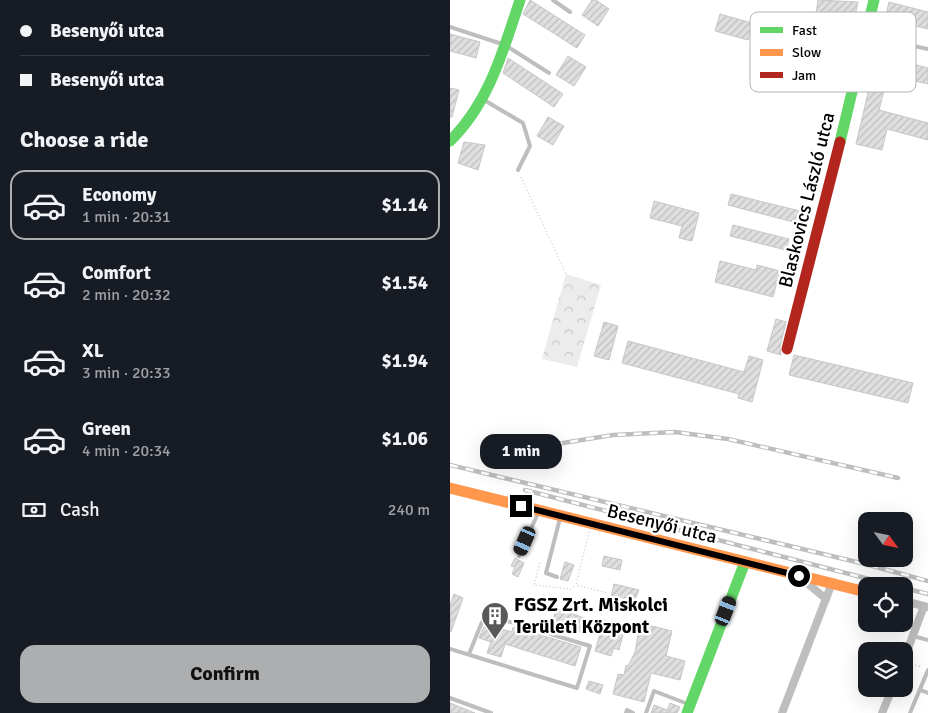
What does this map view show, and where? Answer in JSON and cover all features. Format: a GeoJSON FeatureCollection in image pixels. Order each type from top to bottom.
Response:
{"type":"FeatureCollection","features":[{"type":"Feature","properties":{"kind":"street"},"geometry":{"type":"LineString","coordinates":[[450,141],[463,131],[482,99],[505,44],[520,0]]}},
{"type":"Feature","properties":{"kind":"street","name":"Blaskovics László utca"},"geometry":{"type":"LineString","coordinates":[[787,349],[819,229],[851,92]]}},
{"type":"Feature","properties":{"kind":"street","name":"Besenyői utca"},"geometry":{"type":"LineString","coordinates":[[450,488],[858,590]]}},
{"type":"Feature","properties":{"kind":"street"},"geometry":{"type":"LineString","coordinates":[[688,709],[745,562]]}},
{"type":"Feature","properties":{"kind":"street"},"geometry":{"type":"LineString","coordinates":[[799,576],[826,599]]}},
{"type":"Feature","properties":{"kind":"street"},"geometry":{"type":"LineString","coordinates":[[782,713],[832,584]]}},
{"type":"Feature","properties":{"kind":"street"},"geometry":{"type":"LineString","coordinates":[[912,642],[926,607],[913,603]]}},
{"type":"Feature","properties":{"kind":"street"},"geometry":{"type":"LineString","coordinates":[[882,713],[889,697]]}},
{"type":"Feature","properties":{"kind":"lane"},"geometry":{"type":"LineString","coordinates":[[553,0],[570,12]]}},
{"type":"Feature","properties":{"kind":"lane"},"geometry":{"type":"LineString","coordinates":[[450,27],[505,44],[548,73]]}},
{"type":"Feature","properties":{"kind":"lane"},"geometry":{"type":"LineString","coordinates":[[482,99],[523,123],[530,146],[518,170]]}},
{"type":"Feature","properties":{"kind":"lane"},"geometry":{"type":"LineString","coordinates":[[519,556],[538,510]]}},
{"type":"Feature","properties":{"kind":"lane"},"geometry":{"type":"LineString","coordinates":[[557,576],[546,573],[561,516]]}},
{"type":"Feature","properties":{"kind":"lane"},"geometry":{"type":"LineString","coordinates":[[450,649],[577,688],[590,646],[494,618],[482,622],[469,654]]}},
{"type":"Feature","properties":{"kind":"lane"},"geometry":{"type":"LineString","coordinates":[[913,636],[928,640]]}},
{"type":"Feature","properties":{"kind":"lane"},"geometry":{"type":"LineString","coordinates":[[910,713],[927,676],[928,669]]}},
{"type":"Feature","properties":{"kind":"lane"},"geometry":{"type":"LineString","coordinates":[[920,690],[928,693]]}},
{"type":"Feature","properties":{"kind":"lane"},"geometry":{"type":"LineString","coordinates":[[646,713],[654,691],[688,709]]}},
{"type":"Feature","properties":{"kind":"lane"},"geometry":{"type":"LineString","coordinates":[[450,698],[491,713]]}},
{"type":"Feature","properties":{"kind":"lane"},"geometry":{"type":"LineString","coordinates":[[626,713],[627,710],[633,713]]}},
{"type":"Feature","properties":{"kind":"path"},"geometry":{"type":"LineString","coordinates":[[518,170],[566,274]]}},
{"type":"Feature","properties":{"kind":"path"},"geometry":{"type":"LineString","coordinates":[[540,563],[534,585],[570,589],[576,585],[591,524]]}},
{"type":"Feature","properties":{"kind":"path"},"geometry":{"type":"LineString","coordinates":[[576,585],[608,593]]}},
{"type":"Feature","properties":{"kind":"path"},"geometry":{"type":"LineString","coordinates":[[913,663],[928,669]]}},
{"type":"Feature","properties":{"kind":"green space"},"geometry":{"type":"Polygon","coordinates":[[[566,274],[601,285],[577,367],[542,359],[566,274]]]}},
{"type":"Feature","properties":{"kind":"building"},"geometry":{"type":"Polygon","coordinates":[[[530,0],[585,35],[577,48],[523,14],[530,0]]]}},
{"type":"Feature","properties":{"kind":"building"},"geometry":{"type":"Polygon","coordinates":[[[592,0],[596,0],[609,9],[598,26],[582,15],[592,0]]]}},
{"type":"Feature","properties":{"kind":"building"},"geometry":{"type":"Polygon","coordinates":[[[818,0],[858,2],[856,12],[816,12],[818,0]]]}},
{"type":"Feature","properties":{"kind":"building"},"geometry":{"type":"Polygon","coordinates":[[[889,2],[928,12],[928,29],[916,26],[916,12],[887,12],[889,2]]]}},
{"type":"Feature","properties":{"kind":"building"},"geometry":{"type":"Polygon","coordinates":[[[720,14],[750,22],[748,40],[715,31],[720,14]]]}},
{"type":"Feature","properties":{"kind":"building"},"geometry":{"type":"Polygon","coordinates":[[[450,34],[480,42],[476,58],[450,51],[450,34]]]}},
{"type":"Feature","properties":{"kind":"building"},"geometry":{"type":"Polygon","coordinates":[[[568,56],[586,67],[574,86],[556,75],[568,56]]]}},
{"type":"Feature","properties":{"kind":"building"},"geometry":{"type":"Polygon","coordinates":[[[508,58],[563,94],[554,107],[503,73],[508,58]]]}},
{"type":"Feature","properties":{"kind":"building"},"geometry":{"type":"Polygon","coordinates":[[[916,65],[928,68],[928,84],[916,81],[916,65]]]}},
{"type":"Feature","properties":{"kind":"building"},"geometry":{"type":"Polygon","coordinates":[[[450,88],[459,90],[452,117],[450,117],[450,88]]]}},
{"type":"Feature","properties":{"kind":"building"},"geometry":{"type":"Polygon","coordinates":[[[868,92],[884,92],[879,110],[928,123],[928,140],[887,129],[882,150],[856,144],[868,92]]]}},
{"type":"Feature","properties":{"kind":"building"},"geometry":{"type":"Polygon","coordinates":[[[548,117],[564,126],[553,145],[537,136],[548,117]]]}},
{"type":"Feature","properties":{"kind":"building"},"geometry":{"type":"Polygon","coordinates":[[[464,142],[485,145],[478,170],[458,163],[464,142]]]}},
{"type":"Feature","properties":{"kind":"building"},"geometry":{"type":"Polygon","coordinates":[[[731,194],[800,211],[797,223],[728,205],[731,194]]]}},
{"type":"Feature","properties":{"kind":"building"},"geometry":{"type":"Polygon","coordinates":[[[654,201],[699,213],[692,241],[679,238],[682,226],[650,218],[654,201]]]}},
{"type":"Feature","properties":{"kind":"building"},"geometry":{"type":"Polygon","coordinates":[[[733,225],[789,239],[786,250],[730,236],[733,225]]]}},
{"type":"Feature","properties":{"kind":"building"},"geometry":{"type":"Polygon","coordinates":[[[720,261],[756,270],[757,265],[780,271],[773,297],[715,282],[720,261]]]}},
{"type":"Feature","properties":{"kind":"building"},"geometry":{"type":"Polygon","coordinates":[[[776,319],[786,322],[780,347],[781,355],[767,351],[776,319]]]}},
{"type":"Feature","properties":{"kind":"building"},"geometry":{"type":"Polygon","coordinates":[[[604,322],[618,326],[609,360],[594,356],[604,322]]]}},
{"type":"Feature","properties":{"kind":"building"},"geometry":{"type":"Polygon","coordinates":[[[628,341],[744,372],[749,356],[763,360],[752,402],[738,398],[739,394],[622,363],[628,341]]]}},
{"type":"Feature","properties":{"kind":"building"},"geometry":{"type":"Polygon","coordinates":[[[794,355],[913,383],[908,403],[789,375],[794,355]]]}},
{"type":"Feature","properties":{"kind":"building"},"geometry":{"type":"Polygon","coordinates":[[[604,556],[622,560],[620,570],[602,566],[604,556]]]}},
{"type":"Feature","properties":{"kind":"building"},"geometry":{"type":"Polygon","coordinates":[[[515,558],[524,563],[518,577],[512,574],[515,567],[511,566],[515,558]]]}},
{"type":"Feature","properties":{"kind":"building"},"geometry":{"type":"Polygon","coordinates":[[[565,562],[574,565],[568,581],[560,579],[565,562]]]}},
{"type":"Feature","properties":{"kind":"building"},"geometry":{"type":"Polygon","coordinates":[[[614,584],[639,590],[630,612],[619,610],[622,600],[611,597],[614,584]]]}},
{"type":"Feature","properties":{"kind":"building"},"geometry":{"type":"Polygon","coordinates":[[[454,594],[463,598],[451,632],[450,605],[454,594]]]}},
{"type":"Feature","properties":{"kind":"building"},"geometry":{"type":"Polygon","coordinates":[[[557,608],[592,621],[587,634],[552,621],[557,608]]]}},
{"type":"Feature","properties":{"kind":"building"},"geometry":{"type":"Polygon","coordinates":[[[604,620],[625,627],[619,650],[614,648],[611,656],[595,651],[604,620]]]}},
{"type":"Feature","properties":{"kind":"building"},"geometry":{"type":"Polygon","coordinates":[[[640,623],[672,631],[666,656],[685,661],[680,680],[651,673],[644,702],[613,694],[618,674],[624,675],[626,665],[628,666],[635,652],[640,623]]]}},
{"type":"Feature","properties":{"kind":"building"},"geometry":{"type":"Polygon","coordinates":[[[484,627],[493,630],[495,627],[512,632],[513,627],[581,647],[575,666],[505,644],[501,657],[487,653],[491,642],[479,638],[484,627]]]}},
{"type":"Feature","properties":{"kind":"building"},"geometry":{"type":"Polygon","coordinates":[[[589,681],[603,685],[600,694],[586,689],[589,681]]]}},
{"type":"Feature","properties":{"kind":"building"},"geometry":{"type":"Polygon","coordinates":[[[450,703],[475,713],[450,713],[450,703]]]}},
{"type":"Feature","properties":{"kind":"building"},"geometry":{"type":"Polygon","coordinates":[[[670,703],[680,707],[677,713],[651,713],[654,705],[667,710],[670,703]]]}},
{"type":"Feature","properties":{"kind":"railway"},"geometry":{"type":"LineString","coordinates":[[507,452],[613,435],[675,432],[728,439],[898,478]]}},
{"type":"Feature","properties":{"kind":"railway"},"geometry":{"type":"LineString","coordinates":[[450,465],[865,564],[928,581]]}},
{"type":"Feature","properties":{"kind":"railway"},"geometry":{"type":"LineString","coordinates":[[525,490],[861,577]]}},
{"type":"Feature","properties":{"kind":"railway"},"geometry":{"type":"LineString","coordinates":[[913,590],[928,594]]}},
{"type":"Feature","properties":{"kind":"traffic: fast"},"geometry":{"type":"LineString","coordinates":[[450,141],[464,126],[485,93],[501,57],[520,0]]}},
{"type":"Feature","properties":{"kind":"traffic: fast"},"geometry":{"type":"LineString","coordinates":[[871,12],[874,0]]}},
{"type":"Feature","properties":{"kind":"traffic: fast"},"geometry":{"type":"LineString","coordinates":[[840,142],[852,92]]}},
{"type":"Feature","properties":{"kind":"traffic: fast"},"geometry":{"type":"LineString","coordinates":[[687,713],[745,562]]}},
{"type":"Feature","properties":{"kind":"traffic: slow"},"geometry":{"type":"LineString","coordinates":[[450,488],[858,590]]}},
{"type":"Feature","properties":{"kind":"traffic: jam"},"geometry":{"type":"LineString","coordinates":[[787,349],[840,142]]}},
{"type":"Feature","properties":{"kind":"place","name":"FGSZ Zrt. Miskolci Területi Központ"},"geometry":{"type":"Point","coordinates":[495,640]}},
{"type":"Feature","properties":{"kind":"route"},"geometry":{"type":"LineString","coordinates":[[521,506],[799,576]]}}]}
